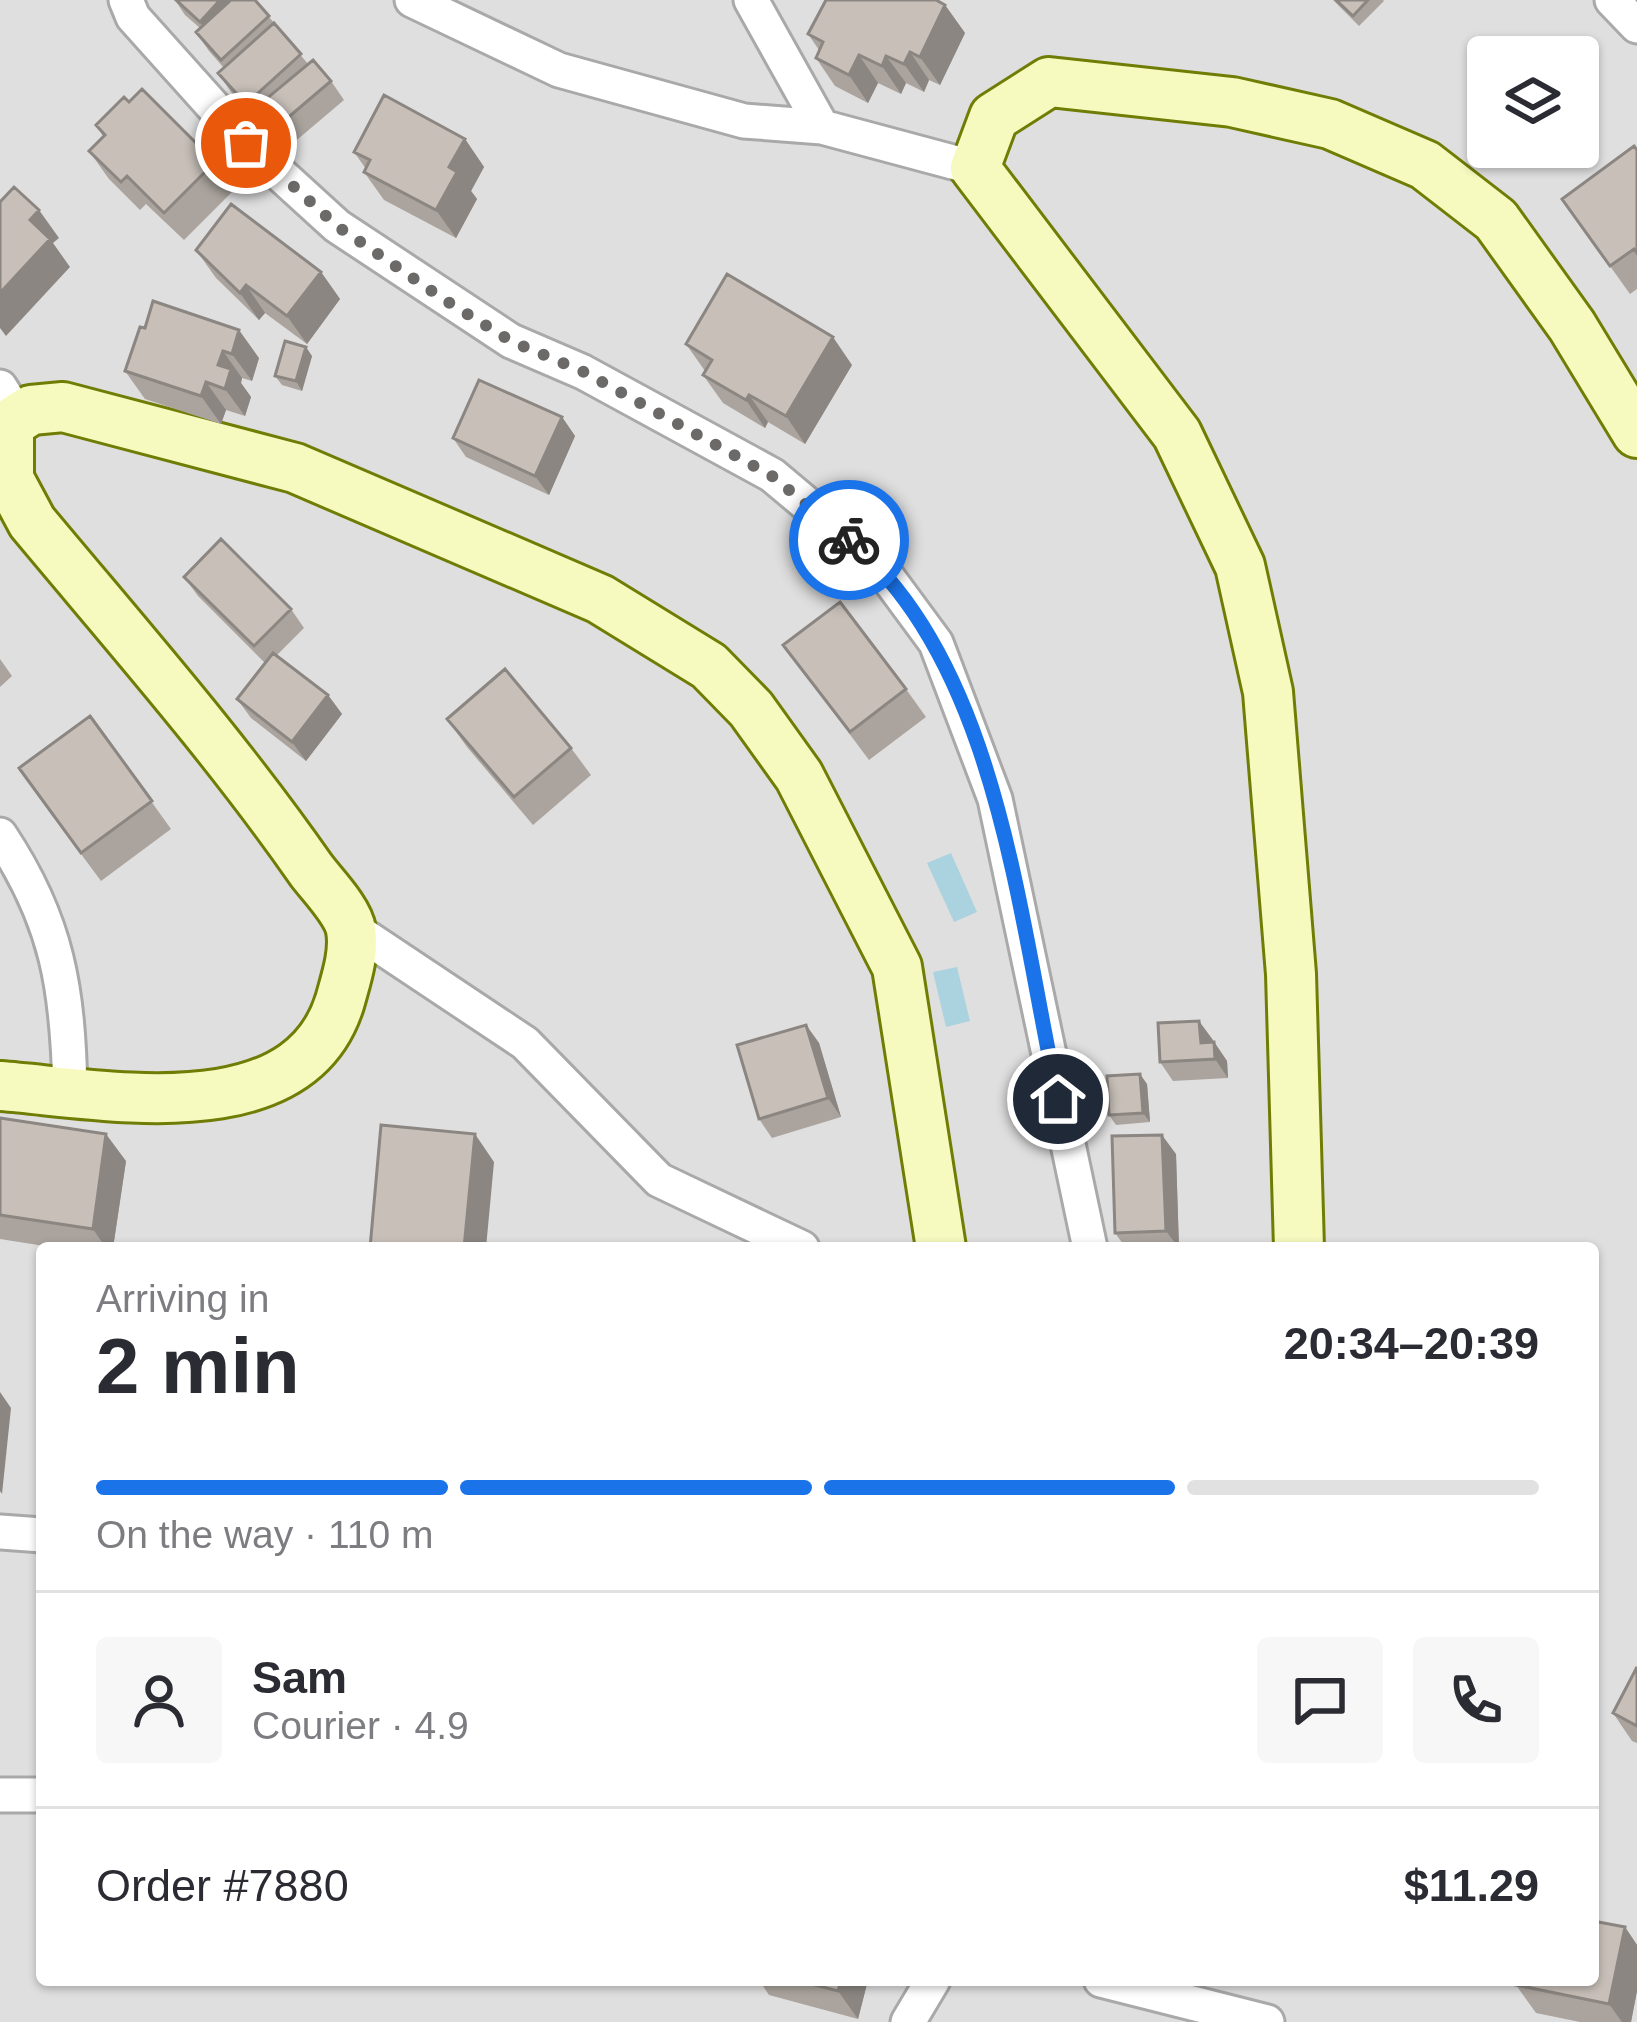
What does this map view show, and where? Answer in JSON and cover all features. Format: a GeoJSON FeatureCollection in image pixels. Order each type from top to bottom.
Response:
{"type":"FeatureCollection","features":[{"type":"Feature","properties":{"kind":"street"},"geometry":{"type":"LineString","coordinates":[[126,0],[133,17],[246,143],[337,226],[511,341],[584,372],[772,476],[878,563],[936,643],[970,720],[995,800],[1089,1242]]}},
{"type":"Feature","properties":{"kind":"street"},"geometry":{"type":"LineString","coordinates":[[412,0],[559,70],[744,121],[822,127],[975,169],[1177,434],[1240,566],[1270,715],[1291,974],[1299,1242]]}},
{"type":"Feature","properties":{"kind":"street"},"geometry":{"type":"LineString","coordinates":[[752,0],[822,127]]}},
{"type":"Feature","properties":{"kind":"street"},"geometry":{"type":"LineString","coordinates":[[1612,0],[1637,26]]}},
{"type":"Feature","properties":{"kind":"street"},"geometry":{"type":"LineString","coordinates":[[975,169],[994,117],[1049,82],[1232,102],[1330,124],[1425,165],[1496,220],[1572,326],[1637,433]]}},
{"type":"Feature","properties":{"kind":"street"},"geometry":{"type":"LineString","coordinates":[[789,1242],[659,1180],[525,1042],[351,927],[290,839],[32,522],[9,479],[10,402],[31,410],[63,407],[98,413],[295,468],[600,599],[709,666],[751,709],[800,776],[896,967],[940,1242]]}},
{"type":"Feature","properties":{"kind":"street"},"geometry":{"type":"LineString","coordinates":[[0,835],[48,921],[68,999],[70,1092]]}},
{"type":"Feature","properties":{"kind":"street"},"geometry":{"type":"LineString","coordinates":[[0,1087],[184,1098],[251,1089],[300,1061],[333,1022],[349,970],[351,927]]}},
{"type":"Feature","properties":{"kind":"street"},"geometry":{"type":"LineString","coordinates":[[0,1532],[36,1535]]}},
{"type":"Feature","properties":{"kind":"street"},"geometry":{"type":"LineString","coordinates":[[0,1795],[36,1795]]}},
{"type":"Feature","properties":{"kind":"street"},"geometry":{"type":"LineString","coordinates":[[908,2022],[930,1986]]}},
{"type":"Feature","properties":{"kind":"street"},"geometry":{"type":"LineString","coordinates":[[1125,1986],[1267,2022]]}},
{"type":"Feature","properties":{"kind":"shaded area"},"geometry":{"type":"Polygon","coordinates":[[[0,0],[1637,0],[1637,2022],[0,2022],[0,0]]]}},
{"type":"Feature","properties":{"kind":"water"},"geometry":{"type":"Polygon","coordinates":[[[951,853],[977,912],[954,922],[927,863],[951,853]]]}},
{"type":"Feature","properties":{"kind":"water"},"geometry":{"type":"Polygon","coordinates":[[[957,967],[970,1021],[946,1027],[933,972],[957,967]]]}},
{"type":"Feature","properties":{"kind":"building"},"geometry":{"type":"Polygon","coordinates":[[[176,0],[220,0],[200,22],[176,0]]]}},
{"type":"Feature","properties":{"kind":"building"},"geometry":{"type":"Polygon","coordinates":[[[231,0],[255,0],[269,16],[221,60],[196,32],[231,0]]]}},
{"type":"Feature","properties":{"kind":"building"},"geometry":{"type":"Polygon","coordinates":[[[826,0],[936,0],[945,5],[920,57],[910,52],[904,64],[886,56],[882,66],[859,55],[849,75],[816,58],[823,42],[808,34],[826,0]]]}},
{"type":"Feature","properties":{"kind":"building"},"geometry":{"type":"Polygon","coordinates":[[[1336,0],[1368,0],[1353,16],[1336,0]]]}},
{"type":"Feature","properties":{"kind":"building"},"geometry":{"type":"Polygon","coordinates":[[[274,23],[301,54],[246,104],[218,73],[274,23]]]}},
{"type":"Feature","properties":{"kind":"building"},"geometry":{"type":"Polygon","coordinates":[[[313,60],[331,81],[271,132],[253,110],[313,60]]]}},
{"type":"Feature","properties":{"kind":"building"},"geometry":{"type":"Polygon","coordinates":[[[142,89],[215,162],[164,213],[127,176],[121,182],[89,151],[105,135],[96,125],[124,97],[129,102],[142,89]]]}},
{"type":"Feature","properties":{"kind":"building"},"geometry":{"type":"Polygon","coordinates":[[[384,95],[465,139],[449,167],[457,172],[436,210],[364,172],[370,160],[354,152],[384,95]]]}},
{"type":"Feature","properties":{"kind":"building"},"geometry":{"type":"Polygon","coordinates":[[[1634,146],[1637,253],[1634,249],[1610,266],[1562,199],[1634,146]]]}},
{"type":"Feature","properties":{"kind":"building"},"geometry":{"type":"Polygon","coordinates":[[[14,187],[39,210],[30,220],[50,239],[0,293],[0,202],[14,187]]]}},
{"type":"Feature","properties":{"kind":"building"},"geometry":{"type":"Polygon","coordinates":[[[231,204],[321,272],[287,316],[246,285],[240,293],[196,250],[231,204]]]}},
{"type":"Feature","properties":{"kind":"building"},"geometry":{"type":"Polygon","coordinates":[[[727,274],[833,337],[786,416],[703,375],[712,360],[686,344],[727,274]]]}},
{"type":"Feature","properties":{"kind":"building"},"geometry":{"type":"Polygon","coordinates":[[[153,301],[239,330],[232,354],[223,351],[218,365],[231,369],[225,389],[206,382],[201,396],[125,371],[153,301]]]}},
{"type":"Feature","properties":{"kind":"building"},"geometry":{"type":"Polygon","coordinates":[[[285,341],[306,347],[296,381],[275,376],[285,341]]]}},
{"type":"Feature","properties":{"kind":"building"},"geometry":{"type":"Polygon","coordinates":[[[479,380],[562,417],[535,476],[453,438],[479,380]]]}},
{"type":"Feature","properties":{"kind":"building"},"geometry":{"type":"Polygon","coordinates":[[[221,539],[291,609],[254,646],[184,577],[221,539]]]}},
{"type":"Feature","properties":{"kind":"building"},"geometry":{"type":"Polygon","coordinates":[[[840,602],[906,689],[850,732],[783,645],[840,602]]]}},
{"type":"Feature","properties":{"kind":"building"},"geometry":{"type":"Polygon","coordinates":[[[273,653],[328,695],[292,742],[237,699],[273,653]]]}},
{"type":"Feature","properties":{"kind":"building"},"geometry":{"type":"Polygon","coordinates":[[[505,669],[571,748],[514,797],[447,719],[505,669]]]}},
{"type":"Feature","properties":{"kind":"building"},"geometry":{"type":"Polygon","coordinates":[[[90,716],[152,801],[81,853],[19,768],[90,716]]]}},
{"type":"Feature","properties":{"kind":"building"},"geometry":{"type":"Polygon","coordinates":[[[1199,1021],[1201,1043],[1214,1042],[1215,1059],[1160,1062],[1158,1023],[1199,1021]]]}},
{"type":"Feature","properties":{"kind":"building"},"geometry":{"type":"Polygon","coordinates":[[[806,1025],[828,1098],[759,1119],[737,1045],[806,1025]]]}},
{"type":"Feature","properties":{"kind":"building"},"geometry":{"type":"Polygon","coordinates":[[[1140,1074],[1143,1113],[1109,1115],[1107,1076],[1140,1074]]]}},
{"type":"Feature","properties":{"kind":"building"},"geometry":{"type":"Polygon","coordinates":[[[0,1118],[106,1134],[93,1229],[0,1215],[0,1118]]]}},
{"type":"Feature","properties":{"kind":"building"},"geometry":{"type":"Polygon","coordinates":[[[381,1125],[475,1134],[465,1242],[371,1242],[381,1125]]]}},
{"type":"Feature","properties":{"kind":"building"},"geometry":{"type":"Polygon","coordinates":[[[1162,1135],[1166,1231],[1115,1233],[1112,1136],[1162,1135]]]}},
{"type":"Feature","properties":{"kind":"building"},"geometry":{"type":"Polygon","coordinates":[[[1637,1667],[1637,1726],[1613,1713],[1637,1667]]]}},
{"type":"Feature","properties":{"kind":"building"},"geometry":{"type":"Polygon","coordinates":[[[1599,1922],[1625,1927],[1609,2004],[1521,1986],[1599,1986],[1599,1922]]]}},
{"type":"Feature","properties":{"kind":"way so far"},"geometry":{"type":"LineString","coordinates":[[246,143],[337,226],[448,302],[511,341],[584,372],[772,476],[849,540]]}},
{"type":"Feature","properties":{"kind":"route"},"geometry":{"type":"LineString","coordinates":[[849,540],[878,563],[936,643],[970,720],[995,800],[1058,1099]]}}]}
